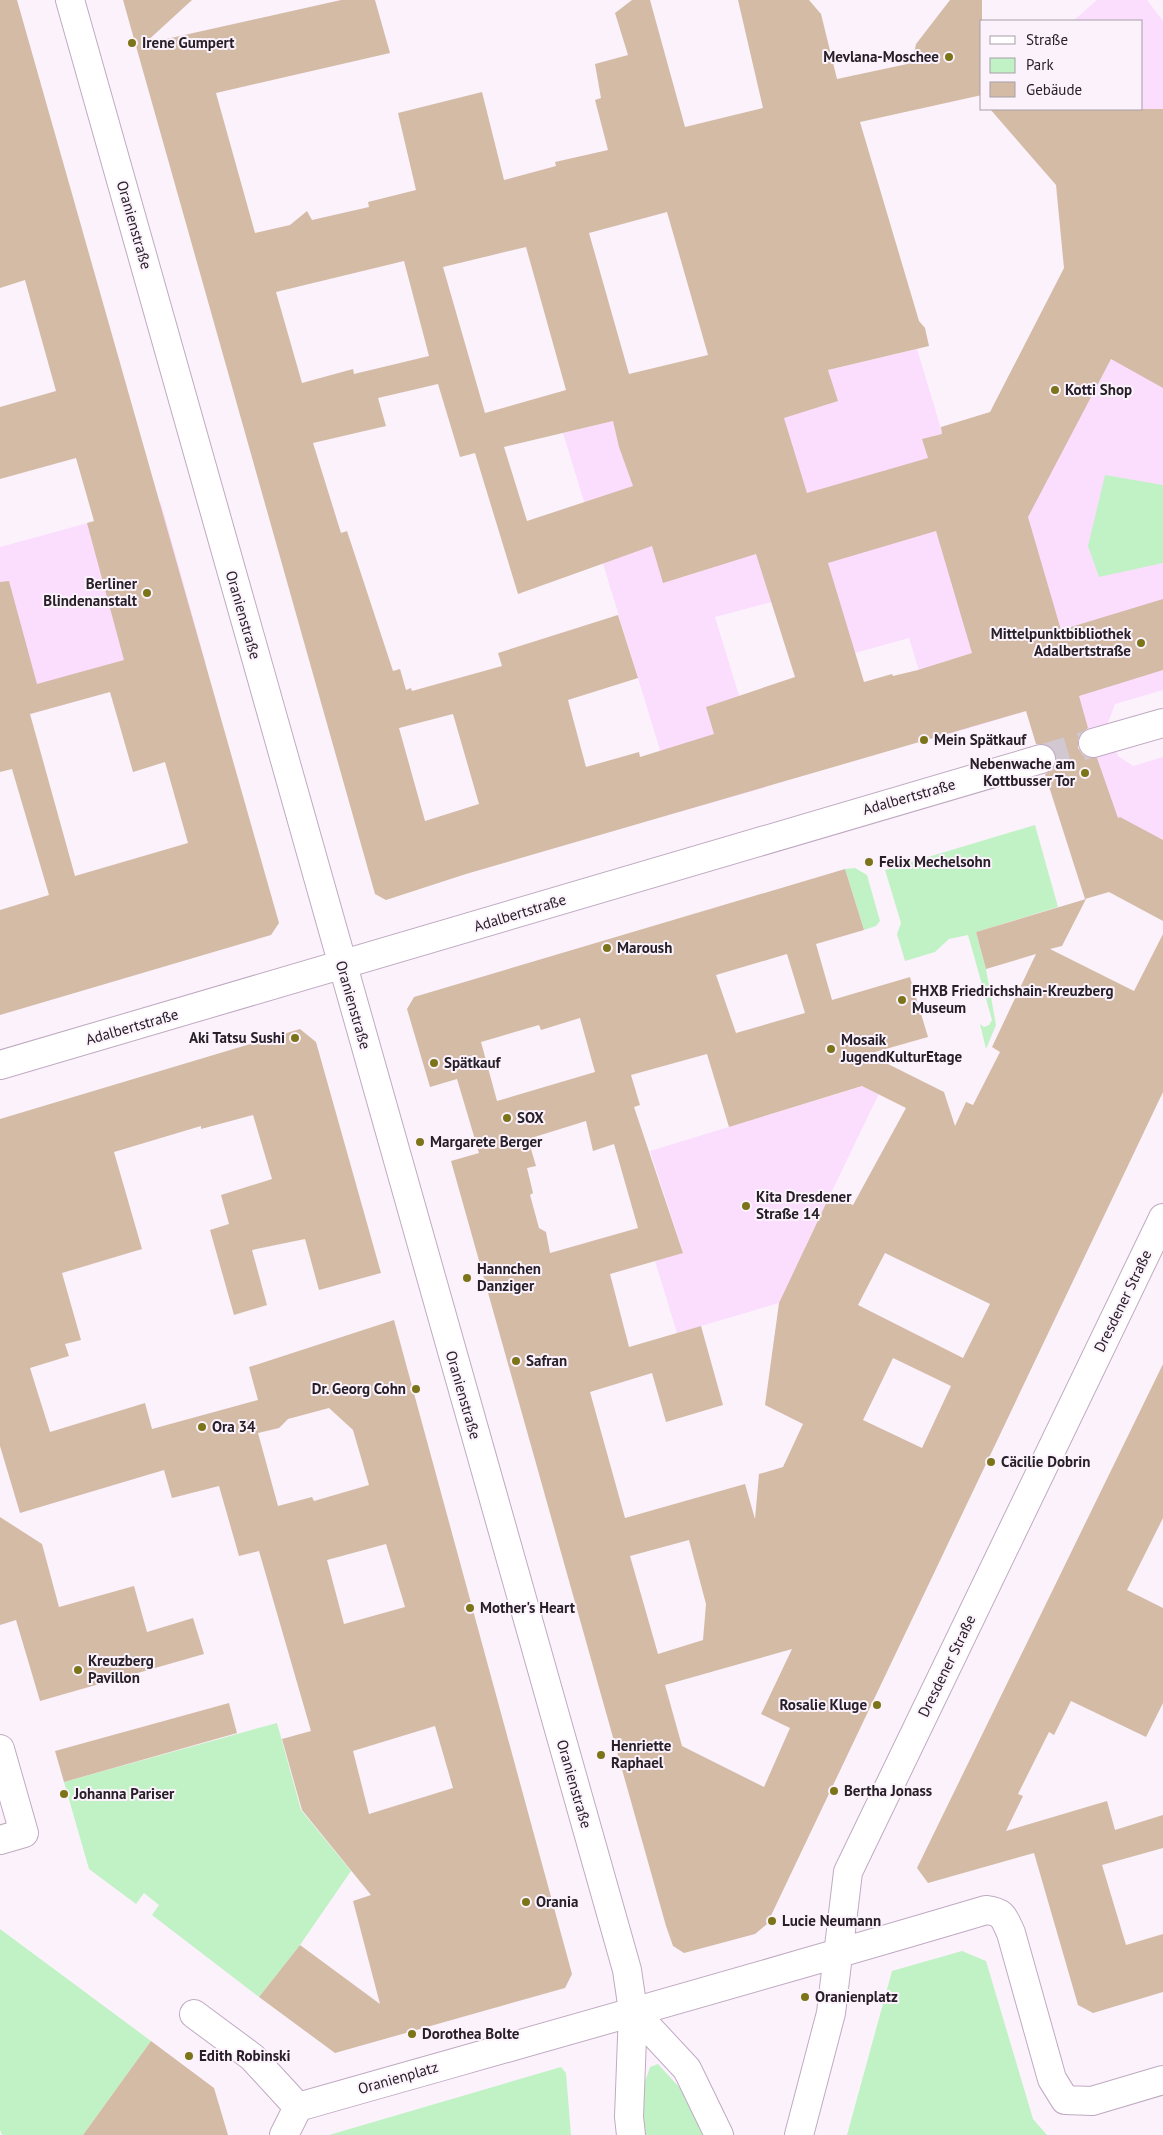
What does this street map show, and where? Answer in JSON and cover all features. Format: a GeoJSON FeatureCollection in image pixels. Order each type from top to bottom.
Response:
{"type":"FeatureCollection","features":[{"type":"Feature","properties":{"kind":"street","name":"Oranienstraße"},"geometry":{"type":"LineString","coordinates":[[70,0],[604,1886],[626,1970],[634,2010],[629,2117],[630,2135]]}},
{"type":"Feature","properties":{"kind":"street"},"geometry":{"type":"LineString","coordinates":[[1093,743],[1163,723]]}},
{"type":"Feature","properties":{"kind":"street","name":"Adalbertstraße"},"geometry":{"type":"LineString","coordinates":[[0,1065],[342,966],[737,846],[1040,758]]}},
{"type":"Feature","properties":{"kind":"street","name":"Dresdener Straße"},"geometry":{"type":"LineString","coordinates":[[799,2135],[831,2013],[848,1872],[1163,1218]]}},
{"type":"Feature","properties":{"kind":"street"},"geometry":{"type":"LineString","coordinates":[[0,1749],[24,1833],[0,1840]]}},
{"type":"Feature","properties":{"kind":"street","name":"Oranienplatz"},"geometry":{"type":"LineString","coordinates":[[298,2107],[634,2010],[838,1955],[986,1910],[998,1911],[1004,1917],[1011,1933],[1052,2078],[1065,2100],[1092,2101],[1163,2080]]}},
{"type":"Feature","properties":{"kind":"street"},"geometry":{"type":"LineString","coordinates":[[634,2010],[686,2069],[719,2135]]}},
{"type":"Feature","properties":{"kind":"street"},"geometry":{"type":"LineString","coordinates":[[194,2014],[252,2056],[298,2107],[284,2135]]}},
{"type":"Feature","properties":{"kind":"shaded area"},"geometry":{"type":"Polygon","coordinates":[[[1097,0],[1147,0],[1163,21],[1163,690],[1115,704],[1108,723],[1118,756],[1133,766],[1163,757],[1163,853],[1108,837],[1065,699],[1012,496],[1134,126],[1120,110],[1143,110],[1143,20],[1074,20],[1097,0]]]}},
{"type":"Feature","properties":{"kind":"shaded area"},"geometry":{"type":"Polygon","coordinates":[[[917,349],[1026,711],[939,737],[909,638],[855,653],[772,602],[715,617],[767,787],[679,812],[563,433],[917,349]]]}},
{"type":"Feature","properties":{"kind":"shaded area"},"geometry":{"type":"Polygon","coordinates":[[[161,503],[206,664],[0,723],[0,547],[161,503]]]}},
{"type":"Feature","properties":{"kind":"shaded area","name":"Kita Dresdener Straße 14"},"geometry":{"type":"Polygon","coordinates":[[[886,1079],[805,1247],[870,1281],[810,1319],[779,1303],[677,1333],[655,1261],[683,1252],[650,1151],[886,1079]]]}},
{"type":"Feature","properties":{"kind":"green space"},"geometry":{"type":"Polygon","coordinates":[[[1105,475],[1163,485],[1163,563],[1099,577],[1088,546],[1105,475]]]}},
{"type":"Feature","properties":{"kind":"green space"},"geometry":{"type":"Polygon","coordinates":[[[1035,825],[1058,907],[976,932],[986,969],[996,1025],[986,1049],[980,1024],[984,1027],[989,1025],[992,1020],[968,935],[949,939],[935,952],[905,961],[897,934],[901,923],[885,870],[1035,825]]]}},
{"type":"Feature","properties":{"kind":"green space"},"geometry":{"type":"Polygon","coordinates":[[[855,868],[867,875],[880,921],[876,926],[864,930],[845,869],[855,868]]]}},
{"type":"Feature","properties":{"kind":"green space"},"geometry":{"type":"Polygon","coordinates":[[[277,1723],[301,1810],[351,1871],[300,1945],[259,1997],[152,1915],[159,1905],[144,1893],[136,1904],[89,1869],[64,1782],[277,1723]]]}},
{"type":"Feature","properties":{"kind":"green space"},"geometry":{"type":"Polygon","coordinates":[[[0,1929],[151,2041],[83,2135],[2,2135],[0,2130],[0,1929]]]}},
{"type":"Feature","properties":{"kind":"green space","name":"Oranienplatz"},"geometry":{"type":"Polygon","coordinates":[[[962,1951],[986,1961],[1033,2119],[1047,2135],[847,2135],[892,1971],[962,1951]]]}},
{"type":"Feature","properties":{"kind":"green space"},"geometry":{"type":"Polygon","coordinates":[[[658,2064],[680,2088],[708,2135],[644,2135],[644,2085],[650,2067],[658,2064]]]}},
{"type":"Feature","properties":{"kind":"green space"},"geometry":{"type":"Polygon","coordinates":[[[561,2067],[566,2073],[571,2135],[329,2135],[561,2067]]]}},
{"type":"Feature","properties":{"kind":"building"},"geometry":{"type":"Polygon","coordinates":[[[0,0],[17,0],[279,923],[271,935],[0,1015],[0,910],[49,895],[12,769],[0,772],[0,582],[9,581],[37,684],[124,660],[87,523],[94,521],[76,458],[0,479],[0,407],[56,391],[25,280],[0,288],[0,0]],[[110,692],[30,714],[75,876],[188,843],[165,762],[133,772],[110,692]]]}},
{"type":"Feature","properties":{"kind":"building"},"geometry":{"type":"Polygon","coordinates":[[[123,0],[192,0],[144,44],[341,0],[375,0],[390,53],[216,93],[255,233],[290,225],[307,211],[312,220],[369,207],[368,202],[416,190],[398,113],[482,92],[504,180],[556,166],[555,162],[608,150],[595,100],[601,98],[595,64],[628,55],[615,13],[632,0],[650,0],[685,127],[763,108],[738,0],[809,0],[821,14],[837,79],[912,63],[916,44],[950,0],[982,0],[982,20],[980,20],[980,95],[860,122],[919,321],[925,328],[929,346],[828,370],[838,401],[784,418],[807,493],[928,458],[922,439],[942,434],[941,427],[990,412],[1064,268],[1056,185],[991,110],[1163,109],[1163,388],[1111,359],[1028,517],[1061,630],[1163,599],[1163,670],[1079,696],[1088,728],[1081,733],[1078,740],[1078,748],[1083,755],[1097,758],[1118,818],[1120,817],[1163,840],[1163,921],[1109,892],[1085,899],[1045,774],[1052,770],[1056,763],[1056,754],[1051,747],[1045,744],[1036,744],[1026,711],[466,874],[386,900],[375,894],[123,0]],[[667,212],[589,233],[629,374],[708,355],[667,212]],[[526,247],[443,267],[485,413],[566,390],[526,247]],[[404,261],[276,292],[302,383],[353,369],[354,374],[429,356],[404,261]],[[438,384],[378,398],[386,426],[313,443],[341,533],[347,531],[393,671],[400,669],[406,690],[411,688],[412,691],[502,666],[498,653],[618,615],[638,678],[568,700],[586,767],[639,752],[640,757],[714,734],[706,707],[795,677],[756,554],[663,583],[652,546],[518,594],[475,453],[460,457],[438,384]],[[613,421],[504,447],[527,521],[633,486],[619,447],[613,421]],[[936,531],[828,563],[864,682],[892,674],[893,676],[918,670],[972,653],[936,531]],[[453,714],[399,728],[425,821],[479,804],[453,714]]]}},
{"type":"Feature","properties":{"kind":"building"},"geometry":{"type":"Polygon","coordinates":[[[845,869],[864,930],[816,944],[832,1000],[910,977],[928,1037],[868,1054],[944,1092],[955,1126],[966,1102],[973,1105],[1000,1052],[992,1047],[1036,954],[986,969],[976,932],[1086,899],[1062,946],[1050,949],[1134,991],[1163,934],[1163,1092],[767,1924],[755,1934],[684,1953],[673,1946],[451,1161],[479,1153],[457,1079],[430,1087],[407,1009],[414,997],[845,869]],[[787,954],[716,975],[736,1033],[805,1013],[787,954]],[[580,1018],[541,1030],[539,1025],[481,1042],[497,1101],[595,1072],[580,1018]],[[707,1054],[631,1075],[640,1105],[634,1107],[683,1253],[610,1274],[629,1347],[701,1326],[723,1405],[666,1422],[652,1373],[590,1392],[625,1518],[745,1484],[755,1519],[759,1474],[783,1467],[803,1424],[765,1405],[779,1303],[830,1195],[853,1205],[906,1108],[862,1086],[729,1127],[707,1054]],[[586,1121],[528,1139],[536,1166],[527,1168],[533,1193],[530,1195],[539,1228],[546,1232],[550,1253],[638,1228],[614,1144],[593,1151],[586,1121]],[[885,1253],[858,1305],[963,1358],[990,1304],[885,1253]],[[893,1358],[863,1420],[922,1448],[951,1386],[893,1358]],[[689,1540],[630,1556],[658,1654],[703,1640],[706,1604],[689,1540]],[[792,1649],[665,1685],[682,1746],[764,1787],[790,1728],[761,1714],[792,1649]]]}},
{"type":"Feature","properties":{"kind":"building"},"geometry":{"type":"Polygon","coordinates":[[[300,1029],[316,1042],[381,1273],[319,1290],[305,1239],[252,1250],[267,1305],[234,1315],[210,1230],[229,1224],[221,1195],[272,1179],[253,1115],[201,1129],[201,1126],[114,1152],[142,1249],[62,1273],[81,1340],[65,1344],[69,1356],[30,1368],[50,1432],[145,1403],[152,1429],[258,1400],[249,1367],[394,1320],[572,1974],[565,1988],[335,2053],[259,1997],[300,1945],[380,2004],[353,1901],[371,1895],[302,1810],[282,1739],[311,1731],[259,1551],[239,1556],[219,1486],[172,1498],[164,1470],[20,1513],[0,1446],[0,1119],[300,1029]],[[329,1408],[288,1419],[279,1428],[258,1433],[278,1506],[312,1497],[314,1501],[369,1485],[353,1430],[329,1408]],[[386,1544],[327,1560],[344,1624],[405,1607],[386,1544]],[[435,1726],[353,1751],[369,1814],[453,1788],[435,1726]]]}},
{"type":"Feature","properties":{"kind":"building"},"geometry":{"type":"Polygon","coordinates":[[[1163,1364],[1163,1518],[1127,1590],[1163,1608],[1163,1703],[1146,1737],[1071,1701],[1054,1735],[1049,1732],[1018,1794],[1023,1796],[1006,1831],[1107,1801],[1115,1830],[1163,1815],[1163,1848],[1102,1865],[1126,1945],[1163,1934],[1163,1992],[1093,2013],[1078,2005],[1034,1853],[928,1883],[917,1868],[1163,1364]]]}},
{"type":"Feature","properties":{"kind":"building"},"geometry":{"type":"Polygon","coordinates":[[[0,1517],[42,1544],[59,1607],[134,1586],[147,1632],[193,1618],[204,1654],[40,1701],[16,1620],[0,1625],[0,1517]]]}},
{"type":"Feature","properties":{"kind":"building"},"geometry":{"type":"Polygon","coordinates":[[[229,1703],[237,1733],[64,1782],[55,1751],[229,1703]]]}},
{"type":"Feature","properties":{"kind":"building"},"geometry":{"type":"Polygon","coordinates":[[[151,2041],[214,2088],[228,2135],[83,2135],[151,2041]]]}},
{"type":"Feature","properties":{"kind":"tunnel"},"geometry":{"type":"LineString","coordinates":[[1041,759],[1093,743]]}},
{"type":"Feature","properties":{"kind":"place","name":"Irene Gumpert"},"geometry":{"type":"Point","coordinates":[132,43]}},
{"type":"Feature","properties":{"kind":"place","name":"Mevlana-Moschee"},"geometry":{"type":"Point","coordinates":[949,57]}},
{"type":"Feature","properties":{"kind":"place","name":"Kotti Shop"},"geometry":{"type":"Point","coordinates":[1055,390]}},
{"type":"Feature","properties":{"kind":"place","name":"Berliner Blindenanstalt"},"geometry":{"type":"Point","coordinates":[147,593]}},
{"type":"Feature","properties":{"kind":"place","name":"Mittelpunktbibliothek Adalbertstraße"},"geometry":{"type":"Point","coordinates":[1141,643]}},
{"type":"Feature","properties":{"kind":"place","name":"Mein Spätkauf"},"geometry":{"type":"Point","coordinates":[924,740]}},
{"type":"Feature","properties":{"kind":"place","name":"Nebenwache am Kottbusser Tor"},"geometry":{"type":"Point","coordinates":[1085,773]}},
{"type":"Feature","properties":{"kind":"place","name":"Felix Mechelsohn"},"geometry":{"type":"Point","coordinates":[869,862]}},
{"type":"Feature","properties":{"kind":"place","name":"Maroush"},"geometry":{"type":"Point","coordinates":[607,948]}},
{"type":"Feature","properties":{"kind":"place","name":"FHXB Friedrichshain-Kreuzberg Museum"},"geometry":{"type":"Point","coordinates":[902,1000]}},
{"type":"Feature","properties":{"kind":"place","name":"Aki Tatsu Sushi"},"geometry":{"type":"Point","coordinates":[295,1038]}},
{"type":"Feature","properties":{"kind":"place","name":"Mosaik JugendKulturEtage"},"geometry":{"type":"Point","coordinates":[831,1049]}},
{"type":"Feature","properties":{"kind":"place","name":"Spätkauf"},"geometry":{"type":"Point","coordinates":[434,1063]}},
{"type":"Feature","properties":{"kind":"place","name":"SOX"},"geometry":{"type":"Point","coordinates":[507,1118]}},
{"type":"Feature","properties":{"kind":"place","name":"Margarete Berger"},"geometry":{"type":"Point","coordinates":[420,1142]}},
{"type":"Feature","properties":{"kind":"place","name":"Kita Dresdener Straße 14"},"geometry":{"type":"Point","coordinates":[746,1206]}},
{"type":"Feature","properties":{"kind":"place","name":"Hannchen Danziger"},"geometry":{"type":"Point","coordinates":[467,1278]}},
{"type":"Feature","properties":{"kind":"place","name":"Safran"},"geometry":{"type":"Point","coordinates":[516,1361]}},
{"type":"Feature","properties":{"kind":"place","name":"Dr. Georg Cohn"},"geometry":{"type":"Point","coordinates":[416,1389]}},
{"type":"Feature","properties":{"kind":"place","name":"Ora 34"},"geometry":{"type":"Point","coordinates":[202,1427]}},
{"type":"Feature","properties":{"kind":"place","name":"Cäcilie Dobrin"},"geometry":{"type":"Point","coordinates":[991,1462]}},
{"type":"Feature","properties":{"kind":"place","name":"Mother's Heart"},"geometry":{"type":"Point","coordinates":[470,1608]}},
{"type":"Feature","properties":{"kind":"place","name":"Kreuzberg Pavillon"},"geometry":{"type":"Point","coordinates":[78,1670]}},
{"type":"Feature","properties":{"kind":"place","name":"Rosalie Kluge"},"geometry":{"type":"Point","coordinates":[877,1705]}},
{"type":"Feature","properties":{"kind":"place","name":"Henriette Raphael"},"geometry":{"type":"Point","coordinates":[601,1755]}},
{"type":"Feature","properties":{"kind":"place","name":"Bertha Jonass"},"geometry":{"type":"Point","coordinates":[834,1791]}},
{"type":"Feature","properties":{"kind":"place","name":"Johanna Pariser"},"geometry":{"type":"Point","coordinates":[64,1794]}},
{"type":"Feature","properties":{"kind":"place","name":"Orania"},"geometry":{"type":"Point","coordinates":[526,1902]}},
{"type":"Feature","properties":{"kind":"place","name":"Lucie Neumann"},"geometry":{"type":"Point","coordinates":[772,1921]}},
{"type":"Feature","properties":{"kind":"place","name":"Oranienplatz"},"geometry":{"type":"Point","coordinates":[805,1997]}},
{"type":"Feature","properties":{"kind":"place","name":"Dorothea Bolte"},"geometry":{"type":"Point","coordinates":[412,2034]}},
{"type":"Feature","properties":{"kind":"place","name":"Edith Robinski"},"geometry":{"type":"Point","coordinates":[189,2056]}}]}
